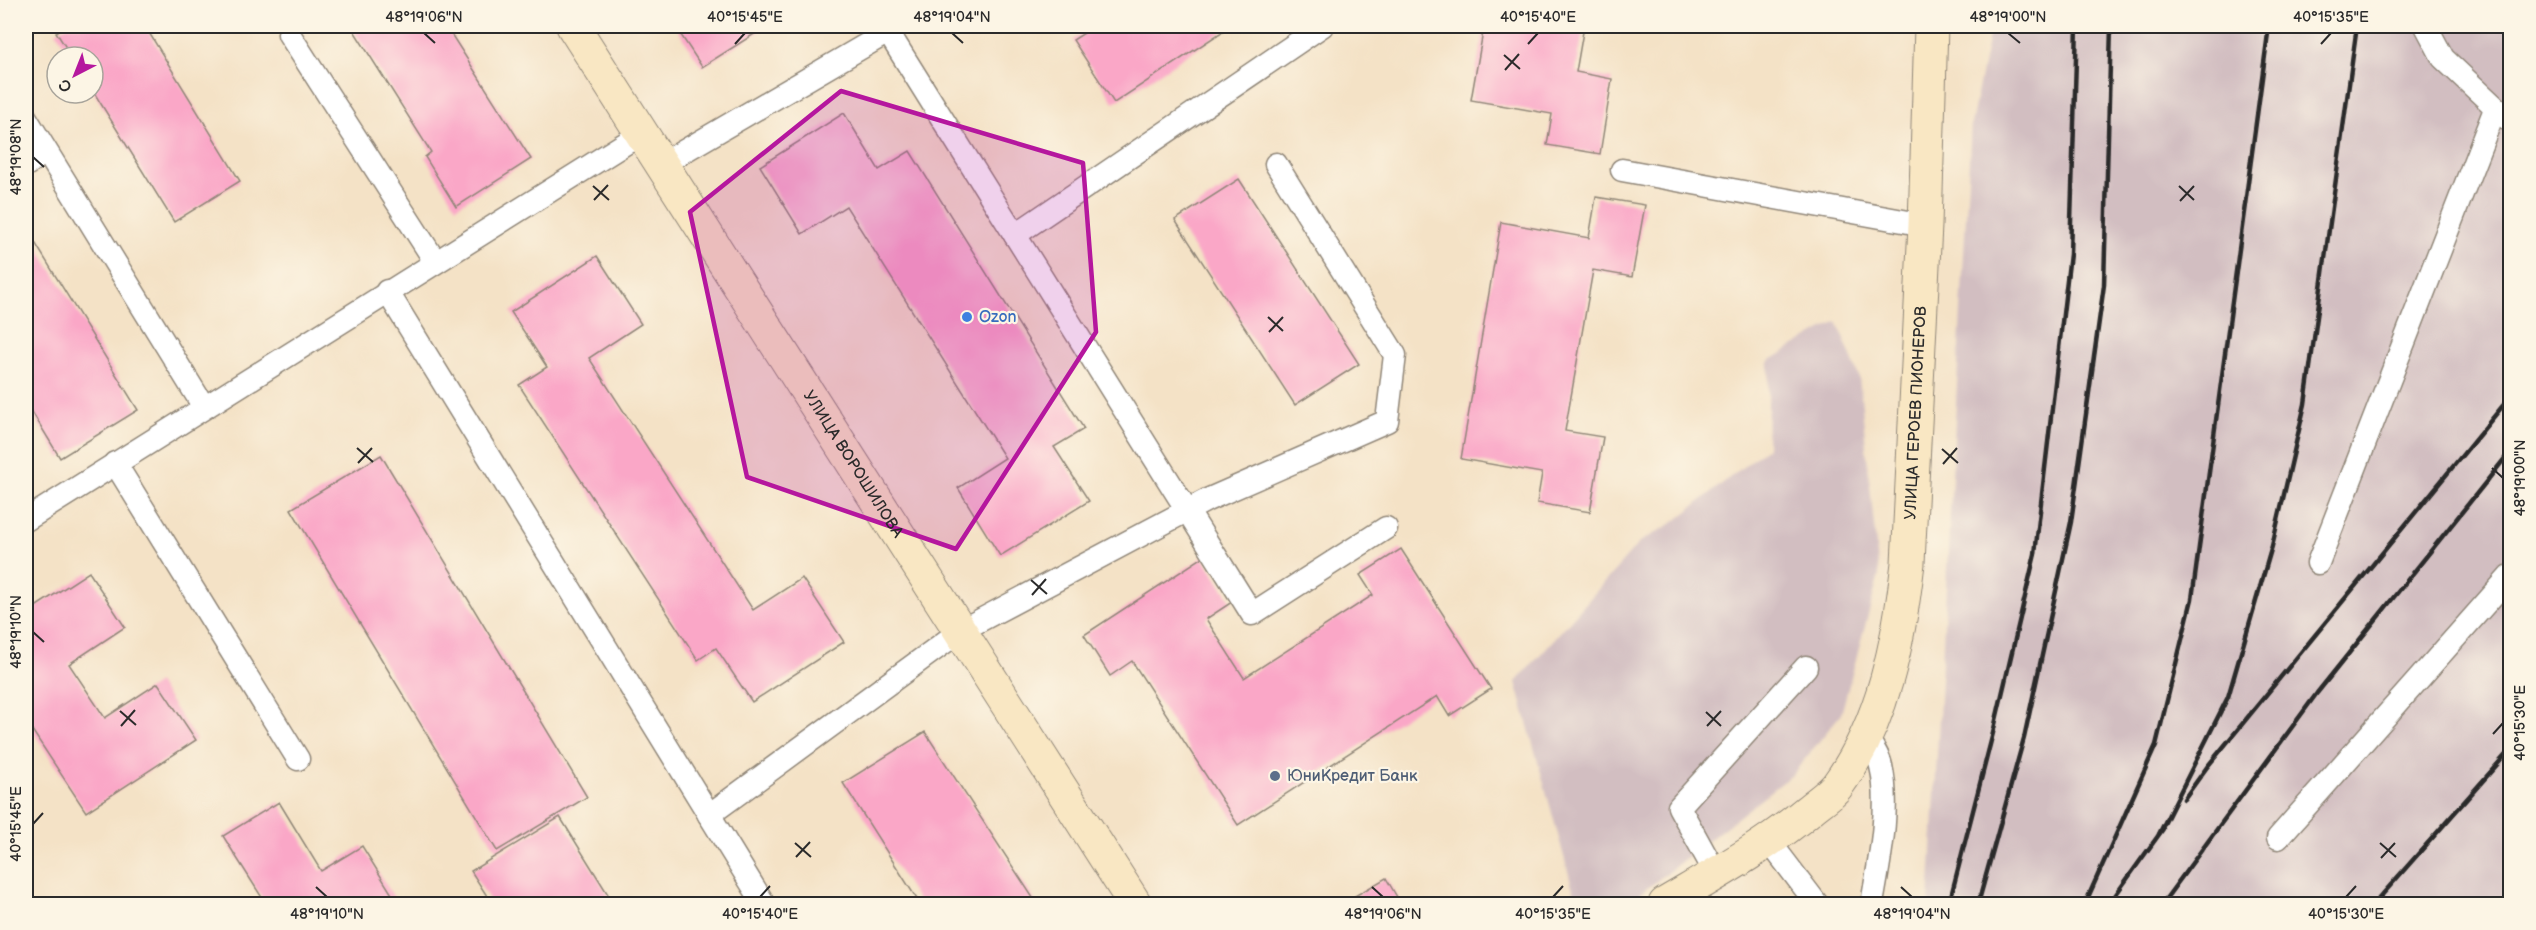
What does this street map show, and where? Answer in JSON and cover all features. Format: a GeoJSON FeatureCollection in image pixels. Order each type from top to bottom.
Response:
{"type":"FeatureCollection","features":[{"type":"Feature","properties":{"kind":"street","name":"УЛИЦА ВОРОШИЛОВА"},"geometry":{"type":"LineString","coordinates":[[573,26],[1135,904]]}},
{"type":"Feature","properties":{"kind":"street","name":"УЛИЦА ГЕРОЕВ ПИОНЕРОВ"},"geometry":{"type":"LineString","coordinates":[[1769,841],[1836,788],[1866,737],[1888,678],[1903,605],[1908,563],[1925,225],[1931,26]]}},
{"type":"Feature","properties":{"kind":"street"},"geometry":{"type":"LineString","coordinates":[[1665,904],[1769,841]]}},
{"type":"Feature","properties":{"kind":"lane"},"geometry":{"type":"LineString","coordinates":[[1015,235],[1322,26]]}},
{"type":"Feature","properties":{"kind":"lane"},"geometry":{"type":"LineString","coordinates":[[2318,563],[2503,115],[2443,58],[2426,26]]}},
{"type":"Feature","properties":{"kind":"lane"},"geometry":{"type":"LineString","coordinates":[[662,164],[890,28],[1015,235],[1252,614],[1386,528]]}},
{"type":"Feature","properties":{"kind":"lane"},"geometry":{"type":"LineString","coordinates":[[289,34],[435,261]]}},
{"type":"Feature","properties":{"kind":"lane"},"geometry":{"type":"LineString","coordinates":[[26,118],[204,407]]}},
{"type":"Feature","properties":{"kind":"lane"},"geometry":{"type":"LineString","coordinates":[[26,520],[387,291],[642,133]]}},
{"type":"Feature","properties":{"kind":"lane"},"geometry":{"type":"LineString","coordinates":[[26,165],[46,152]]}},
{"type":"Feature","properties":{"kind":"lane"},"geometry":{"type":"LineString","coordinates":[[709,815],[960,631],[1187,511],[1388,421],[1395,355],[1276,164]]}},
{"type":"Feature","properties":{"kind":"lane"},"geometry":{"type":"LineString","coordinates":[[1622,170],[1925,225]]}},
{"type":"Feature","properties":{"kind":"lane"},"geometry":{"type":"LineString","coordinates":[[387,291],[764,904]]}},
{"type":"Feature","properties":{"kind":"lane"},"geometry":{"type":"LineString","coordinates":[[115,463],[298,759]]}},
{"type":"Feature","properties":{"kind":"lane"},"geometry":{"type":"LineString","coordinates":[[2278,838],[2511,576]]}},
{"type":"Feature","properties":{"kind":"lane"},"geometry":{"type":"LineString","coordinates":[[1716,874],[1679,807],[1806,667]]}},
{"type":"Feature","properties":{"kind":"lane"},"geometry":{"type":"LineString","coordinates":[[1866,737],[1881,764],[1884,789],[1881,849],[1872,904]]}},
{"type":"Feature","properties":{"kind":"lane"},"geometry":{"type":"LineString","coordinates":[[1769,841],[1817,904]]}},
{"type":"Feature","properties":{"kind":"highlighted area"},"geometry":{"type":"Polygon","coordinates":[[[841,91],[1083,163],[1096,332],[956,549],[747,477],[690,212],[841,91]]]}},
{"type":"Feature","properties":{"kind":"shaded area"},"geometry":{"type":"Polygon","coordinates":[[[1991,26],[2510,26],[2510,904],[1929,904],[1971,124],[1991,26]]]}},
{"type":"Feature","properties":{"kind":"shaded area"},"geometry":{"type":"Polygon","coordinates":[[[1837,321],[1859,377],[1879,575],[1841,714],[1792,775],[1627,904],[1577,904],[1516,682],[1640,542],[1674,522],[1767,448],[1769,361],[1837,321]]]}},
{"type":"Feature","properties":{"kind":"building"},"geometry":{"type":"Polygon","coordinates":[[[67,26],[145,26],[240,181],[174,222],[102,105],[105,105],[105,45],[64,45],[56,32],[67,26]]]}},
{"type":"Feature","properties":{"kind":"building"},"geometry":{"type":"Polygon","coordinates":[[[351,26],[446,26],[531,159],[456,207],[425,157],[431,152],[351,26]]]}},
{"type":"Feature","properties":{"kind":"building"},"geometry":{"type":"Polygon","coordinates":[[[675,26],[767,26],[702,67],[675,26]]]}},
{"type":"Feature","properties":{"kind":"building"},"geometry":{"type":"Polygon","coordinates":[[[1095,26],[1231,26],[1114,103],[1073,40],[1095,26]]]}},
{"type":"Feature","properties":{"kind":"building"},"geometry":{"type":"Polygon","coordinates":[[[1484,26],[1584,26],[1576,72],[1612,79],[1600,154],[1547,145],[1552,114],[1471,100],[1484,26]]]}},
{"type":"Feature","properties":{"kind":"building"},"geometry":{"type":"Polygon","coordinates":[[[844,113],[879,170],[910,151],[1084,429],[1054,447],[1089,501],[1000,556],[958,488],[1005,458],[846,206],[802,234],[760,166],[844,113]]]}},
{"type":"Feature","properties":{"kind":"building"},"geometry":{"type":"Polygon","coordinates":[[[1239,179],[1359,364],[1295,405],[1175,220],[1239,179]]]}},
{"type":"Feature","properties":{"kind":"building"},"geometry":{"type":"Polygon","coordinates":[[[1596,197],[1645,205],[1632,277],[1593,270],[1565,431],[1603,437],[1590,512],[1537,503],[1542,473],[1461,459],[1501,222],[1589,238],[1596,197]]]}},
{"type":"Feature","properties":{"kind":"building"},"geometry":{"type":"Polygon","coordinates":[[[26,228],[138,410],[60,458],[26,402],[26,228]]]}},
{"type":"Feature","properties":{"kind":"building"},"geometry":{"type":"Polygon","coordinates":[[[597,256],[641,324],[589,358],[753,610],[802,578],[844,642],[752,702],[716,648],[698,660],[519,385],[547,367],[511,312],[597,256]]]}},
{"type":"Feature","properties":{"kind":"building"},"geometry":{"type":"Polygon","coordinates":[[[381,455],[587,797],[497,851],[291,509],[381,455]]]}},
{"type":"Feature","properties":{"kind":"building"},"geometry":{"type":"Polygon","coordinates":[[[1401,549],[1491,689],[1449,716],[1437,696],[1238,825],[1132,661],[1110,676],[1084,635],[1203,557],[1232,602],[1206,619],[1244,678],[1373,595],[1360,575],[1401,549]]]}},
{"type":"Feature","properties":{"kind":"building"},"geometry":{"type":"Polygon","coordinates":[[[89,572],[125,627],[69,664],[105,718],[158,683],[196,740],[86,812],[26,721],[26,613],[89,572]]]}},
{"type":"Feature","properties":{"kind":"building"},"geometry":{"type":"Polygon","coordinates":[[[925,732],[1037,904],[920,904],[843,783],[925,732]]]}},
{"type":"Feature","properties":{"kind":"building"},"geometry":{"type":"Polygon","coordinates":[[[279,802],[321,871],[362,846],[398,904],[266,904],[223,836],[279,802]]]}},
{"type":"Feature","properties":{"kind":"building"},"geometry":{"type":"Polygon","coordinates":[[[560,817],[614,904],[492,904],[471,871],[560,817]]]}},
{"type":"Feature","properties":{"kind":"building"},"geometry":{"type":"Polygon","coordinates":[[[1386,878],[1401,904],[1341,904],[1386,878]]]}},
{"type":"Feature","properties":{"kind":"railway"},"geometry":{"type":"LineString","coordinates":[[1949,904],[1993,733],[2035,554],[2070,254],[2077,26]]}},
{"type":"Feature","properties":{"kind":"railway"},"geometry":{"type":"LineString","coordinates":[[1978,904],[2024,738],[2071,522],[2104,285],[2111,26]]}},
{"type":"Feature","properties":{"kind":"railway"},"geometry":{"type":"LineString","coordinates":[[2085,904],[2156,745],[2192,599],[2269,26]]}},
{"type":"Feature","properties":{"kind":"railway"},"geometry":{"type":"LineString","coordinates":[[2159,834],[2228,697],[2272,546],[2305,404],[2357,26]]}},
{"type":"Feature","properties":{"kind":"railway"},"geometry":{"type":"LineString","coordinates":[[2184,799],[2207,767],[2510,397]]}},
{"type":"Feature","properties":{"kind":"railway"},"geometry":{"type":"LineString","coordinates":[[2162,904],[2317,693],[2510,452]]}},
{"type":"Feature","properties":{"kind":"railway"},"geometry":{"type":"LineString","coordinates":[[2374,904],[2510,750]]}},
{"type":"Feature","properties":{"kind":"railway"},"geometry":{"type":"LineString","coordinates":[[2109,904],[2163,829]]}},
{"type":"Feature","properties":{"kind":"place","name":"Ozon"},"geometry":{"type":"Point","coordinates":[967,317]}},
{"type":"Feature","properties":{"kind":"place","name":"ЮниКредит Банк"},"geometry":{"type":"Point","coordinates":[1275,776]}}]}
